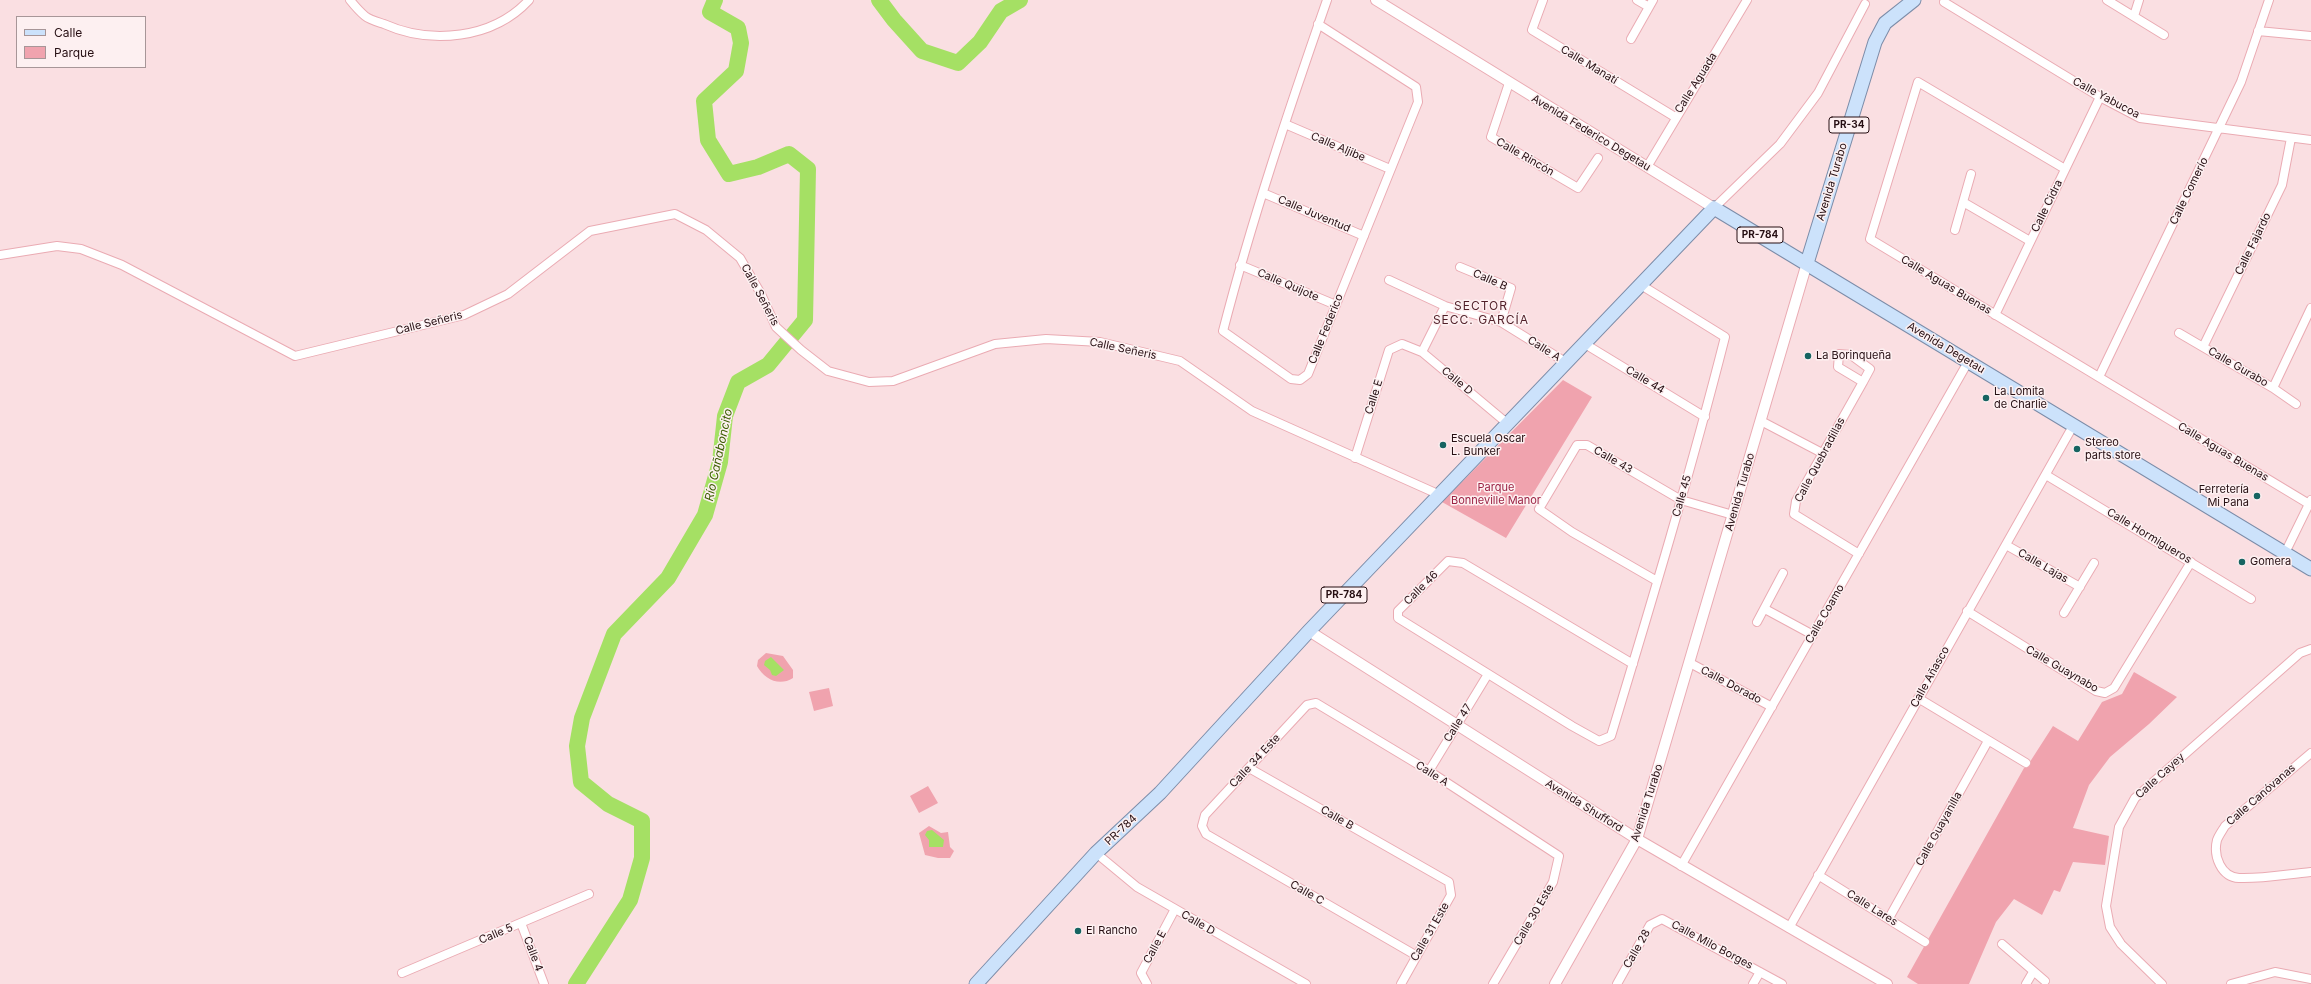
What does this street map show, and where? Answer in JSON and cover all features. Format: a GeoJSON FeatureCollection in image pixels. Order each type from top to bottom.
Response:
{"type":"FeatureCollection","features":[{"type":"Feature","properties":{"kind":"main road","name":"Avenida Turabo"},"geometry":{"type":"LineString","coordinates":[[1807,263],[1875,42],[1885,23],[1914,0]]}},
{"type":"Feature","properties":{"kind":"main road","name":"Avenida Federico Degetau"},"geometry":{"type":"LineString","coordinates":[[1714,208],[1807,263]]}},
{"type":"Feature","properties":{"kind":"main road","name":"PR-784"},"geometry":{"type":"LineString","coordinates":[[976,984],[1096,854],[1160,793],[1309,631],[1714,208]]}},
{"type":"Feature","properties":{"kind":"main road","name":"Avenida Degetau"},"geometry":{"type":"LineString","coordinates":[[1807,263],[2073,426],[2311,569]]}},
{"type":"Feature","properties":{"kind":"street"},"geometry":{"type":"LineString","coordinates":[[350,0],[365,16],[401,32],[451,37],[491,28],[521,9],[529,0]]}},
{"type":"Feature","properties":{"kind":"street","name":"Calle Federico"},"geometry":{"type":"LineString","coordinates":[[1318,24],[1416,87],[1418,102],[1308,374],[1300,380],[1291,379],[1223,331],[1240,265],[1285,124],[1318,24],[1327,0]]}},
{"type":"Feature","properties":{"kind":"street","name":"Avenida Federico Degetau"},"geometry":{"type":"LineString","coordinates":[[1376,0],[1714,208]]}},
{"type":"Feature","properties":{"kind":"street","name":"Calle Manatí"},"geometry":{"type":"LineString","coordinates":[[1544,0],[1532,30],[1675,117]]}},
{"type":"Feature","properties":{"kind":"street"},"geometry":{"type":"LineString","coordinates":[[1631,39],[1651,4],[1637,0]]}},
{"type":"Feature","properties":{"kind":"street","name":"Calle Aguada"},"geometry":{"type":"LineString","coordinates":[[1647,167],[1675,117],[1747,0]]}},
{"type":"Feature","properties":{"kind":"street"},"geometry":{"type":"LineString","coordinates":[[2107,0],[2164,35]]}},
{"type":"Feature","properties":{"kind":"street"},"geometry":{"type":"LineString","coordinates":[[2134,16],[2139,0]]}},
{"type":"Feature","properties":{"kind":"street","name":"Calle Comerío"},"geometry":{"type":"LineString","coordinates":[[2099,377],[2241,82],[2269,0]]}},
{"type":"Feature","properties":{"kind":"street","name":"Calle Yabucoa"},"geometry":{"type":"LineString","coordinates":[[1944,2],[2100,97],[2140,118],[2311,140]]}},
{"type":"Feature","properties":{"kind":"street"},"geometry":{"type":"LineString","coordinates":[[1714,208],[1780,144],[1818,93],[1865,4]]}},
{"type":"Feature","properties":{"kind":"street"},"geometry":{"type":"LineString","coordinates":[[2258,31],[2311,36]]}},
{"type":"Feature","properties":{"kind":"street","name":"Calle Aguas Buenas"},"geometry":{"type":"LineString","coordinates":[[2065,169],[1918,82],[1870,240],[2310,502]]}},
{"type":"Feature","properties":{"kind":"street","name":"Calle Rincón"},"geometry":{"type":"LineString","coordinates":[[1509,83],[1492,137],[1578,188],[1598,158]]}},
{"type":"Feature","properties":{"kind":"street","name":"Calle Cidra"},"geometry":{"type":"LineString","coordinates":[[1995,314],[2100,97]]}},
{"type":"Feature","properties":{"kind":"street","name":"Calle Aljibe"},"geometry":{"type":"LineString","coordinates":[[1285,124],[1390,169]]}},
{"type":"Feature","properties":{"kind":"street","name":"Calle Fajardo"},"geometry":{"type":"LineString","coordinates":[[2203,347],[2282,185],[2291,138]]}},
{"type":"Feature","properties":{"kind":"street"},"geometry":{"type":"LineString","coordinates":[[1955,230],[1971,174]]}},
{"type":"Feature","properties":{"kind":"street","name":"Calle Juventud"},"geometry":{"type":"LineString","coordinates":[[1263,193],[1364,236]]}},
{"type":"Feature","properties":{"kind":"street"},"geometry":{"type":"LineString","coordinates":[[1964,202],[2030,241]]}},
{"type":"Feature","properties":{"kind":"street","name":"Calle Señeris"},"geometry":{"type":"LineString","coordinates":[[0,256],[57,246],[81,249],[122,265],[295,356],[464,315],[508,294],[590,231],[675,214],[706,230],[740,258],[761,294],[776,327],[801,350],[828,371],[870,382],[893,381],[996,344],[1046,339],[1100,342],[1180,361],[1252,410],[1355,458],[1440,495]]}},
{"type":"Feature","properties":{"kind":"street","name":"Avenida Turabo"},"geometry":{"type":"LineString","coordinates":[[1555,984],[1637,839],[1807,263]]}},
{"type":"Feature","properties":{"kind":"street","name":"Calle Quijote"},"geometry":{"type":"LineString","coordinates":[[1240,265],[1336,305]]}},
{"type":"Feature","properties":{"kind":"street","name":"Calle B"},"geometry":{"type":"LineString","coordinates":[[1460,267],[1511,288],[1501,322]]}},
{"type":"Feature","properties":{"kind":"street","name":"Calle A"},"geometry":{"type":"LineString","coordinates":[[1389,280],[1445,306],[1501,322],[1567,363]]}},
{"type":"Feature","properties":{"kind":"street","name":"Calle 45"},"geometry":{"type":"LineString","coordinates":[[1599,740],[1611,736],[1705,417],[1725,337],[1641,285]]}},
{"type":"Feature","properties":{"kind":"street"},"geometry":{"type":"LineString","coordinates":[[1422,352],[1445,306]]}},
{"type":"Feature","properties":{"kind":"street"},"geometry":{"type":"LineString","coordinates":[[2273,388],[2311,308]]}},
{"type":"Feature","properties":{"kind":"street","name":"Calle Gurabo"},"geometry":{"type":"LineString","coordinates":[[2179,333],[2273,388],[2296,404]]}},
{"type":"Feature","properties":{"kind":"street","name":"Calle D"},"geometry":{"type":"LineString","coordinates":[[1402,344],[1422,352],[1508,424]]}},
{"type":"Feature","properties":{"kind":"street","name":"Calle E"},"geometry":{"type":"LineString","coordinates":[[1355,458],[1389,350],[1402,344]]}},
{"type":"Feature","properties":{"kind":"street","name":"Calle 44"},"geometry":{"type":"LineString","coordinates":[[1585,344],[1705,417]]}},
{"type":"Feature","properties":{"kind":"street","name":"Calle Coamo"},"geometry":{"type":"LineString","coordinates":[[1681,866],[1968,362]]}},
{"type":"Feature","properties":{"kind":"street","name":"Calle Quebradillas"},"geometry":{"type":"LineString","coordinates":[[1859,554],[1794,514],[1796,501],[1863,382]]}},
{"type":"Feature","properties":{"kind":"street"},"geometry":{"type":"LineString","coordinates":[[1761,421],[1822,453]]}},
{"type":"Feature","properties":{"kind":"street","name":"Calle Añasco"},"geometry":{"type":"LineString","coordinates":[[1789,928],[2073,426]]}},
{"type":"Feature","properties":{"kind":"street","name":"Calle 43"},"geometry":{"type":"LineString","coordinates":[[1657,581],[1572,532],[1539,509],[1577,445],[1586,445],[1681,500],[1733,515]]}},
{"type":"Feature","properties":{"kind":"street","name":"Calle Hormigueros"},"geometry":{"type":"LineString","coordinates":[[2046,475],[2251,599]]}},
{"type":"Feature","properties":{"kind":"street"},"geometry":{"type":"LineString","coordinates":[[2284,553],[2310,502]]}},
{"type":"Feature","properties":{"kind":"street","name":"Calle Lajas"},"geometry":{"type":"LineString","coordinates":[[2006,544],[2080,588]]}},
{"type":"Feature","properties":{"kind":"street","name":"Calle 46"},"geometry":{"type":"LineString","coordinates":[[1599,740],[1398,618],[1398,611],[1448,561],[1463,563],[1633,664]]}},
{"type":"Feature","properties":{"kind":"street","name":"Calle Guaynabo"},"geometry":{"type":"LineString","coordinates":[[1967,611],[2096,691],[2105,693],[2114,688],[2191,562]]}},
{"type":"Feature","properties":{"kind":"street","name":"Calle Lajas"},"geometry":{"type":"LineString","coordinates":[[2064,613],[2094,563]]}},
{"type":"Feature","properties":{"kind":"street"},"geometry":{"type":"LineString","coordinates":[[1757,622],[1783,573]]}},
{"type":"Feature","properties":{"kind":"street"},"geometry":{"type":"LineString","coordinates":[[1764,609],[1813,635]]}},
{"type":"Feature","properties":{"kind":"street","name":"Avenida Shufford"},"geometry":{"type":"LineString","coordinates":[[1309,631],[1681,866],[1887,984]]}},
{"type":"Feature","properties":{"kind":"street","name":"Calle Cayey"},"geometry":{"type":"LineString","coordinates":[[2162,984],[2121,944],[2110,927],[2106,906],[2119,827],[2135,798],[2300,652],[2311,650]]}},
{"type":"Feature","properties":{"kind":"street","name":"Calle Dorado"},"geometry":{"type":"LineString","coordinates":[[1690,663],[1772,707]]}},
{"type":"Feature","properties":{"kind":"street","name":"Calle 47"},"geometry":{"type":"LineString","coordinates":[[1429,771],[1488,674]]}},
{"type":"Feature","properties":{"kind":"street"},"geometry":{"type":"LineString","coordinates":[[1918,698],[2026,763]]}},
{"type":"Feature","properties":{"kind":"street","name":"Calle A"},"geometry":{"type":"LineString","coordinates":[[1316,703],[1429,771],[1546,847]]}},
{"type":"Feature","properties":{"kind":"street","name":"Calle 34 Este"},"geometry":{"type":"LineString","coordinates":[[1202,826],[1205,815],[1307,705],[1316,703]]}},
{"type":"Feature","properties":{"kind":"street","name":"Calle Guayanilla"},"geometry":{"type":"LineString","coordinates":[[1889,918],[1988,741]]}},
{"type":"Feature","properties":{"kind":"street","name":"Calle Canóvanas"},"geometry":{"type":"LineString","coordinates":[[2311,753],[2225,826],[2217,839],[2215,851],[2218,862],[2225,872],[2238,878],[2311,872]]}},
{"type":"Feature","properties":{"kind":"street","name":"Calle B"},"geometry":{"type":"LineString","coordinates":[[1249,768],[1425,868]]}},
{"type":"Feature","properties":{"kind":"street","name":"Calle C"},"geometry":{"type":"LineString","coordinates":[[1202,826],[1206,834],[1417,956]]}},
{"type":"Feature","properties":{"kind":"street","name":"Calle 30 Este"},"geometry":{"type":"LineString","coordinates":[[1493,984],[1553,882],[1559,856],[1546,847]]}},
{"type":"Feature","properties":{"kind":"street","name":"Calle D"},"geometry":{"type":"LineString","coordinates":[[1096,854],[1137,887],[1306,984]]}},
{"type":"Feature","properties":{"kind":"street","name":"Calle 31 Este"},"geometry":{"type":"LineString","coordinates":[[1401,984],[1451,895],[1449,882],[1425,868]]}},
{"type":"Feature","properties":{"kind":"street","name":"Calle Lares"},"geometry":{"type":"LineString","coordinates":[[1818,875],[1889,918],[1925,942]]}},
{"type":"Feature","properties":{"kind":"street","name":"Calle 5"},"geometry":{"type":"LineString","coordinates":[[402,972],[521,924],[589,894]]}},
{"type":"Feature","properties":{"kind":"street","name":"Calle E"},"geometry":{"type":"LineString","coordinates":[[1147,984],[1141,972],[1175,909]]}},
{"type":"Feature","properties":{"kind":"street","name":"Calle Milo Borges"},"geometry":{"type":"LineString","coordinates":[[1662,919],[1782,984]]}},
{"type":"Feature","properties":{"kind":"street","name":"Calle 28"},"geometry":{"type":"LineString","coordinates":[[1617,984],[1650,925],[1662,919]]}},
{"type":"Feature","properties":{"kind":"street","name":"Calle 4"},"geometry":{"type":"LineString","coordinates":[[521,924],[544,984]]}},
{"type":"Feature","properties":{"kind":"street"},"geometry":{"type":"LineString","coordinates":[[2002,944],[2045,981]]}},
{"type":"Feature","properties":{"kind":"street"},"geometry":{"type":"LineString","coordinates":[[1753,984],[1760,972]]}},
{"type":"Feature","properties":{"kind":"street"},"geometry":{"type":"LineString","coordinates":[[2026,984],[2033,972]]}},
{"type":"Feature","properties":{"kind":"street"},"geometry":{"type":"LineString","coordinates":[[2231,984],[2275,972],[2311,979]]}},
{"type":"Feature","properties":{"kind":"green space","name":"Parque Bonneville Manor"},"geometry":{"type":"Polygon","coordinates":[[[1563,380],[1592,397],[1506,538],[1442,502],[1563,380]]]}},
{"type":"Feature","properties":{"kind":"green space"},"geometry":{"type":"Polygon","coordinates":[[[766,653],[783,656],[793,670],[793,678],[788,681],[777,682],[764,675],[757,666],[758,660],[766,653]]]}},
{"type":"Feature","properties":{"kind":"green space"},"geometry":{"type":"Polygon","coordinates":[[[2134,672],[2177,697],[2149,724],[2110,757],[2089,785],[2073,828],[2109,836],[2105,865],[2073,862],[2060,892],[2054,890],[2042,915],[2014,899],[1996,922],[1969,984],[1918,984],[1907,977],[2024,768],[2026,768],[2053,726],[2078,741],[2102,702],[2122,694],[2134,672]]]}},
{"type":"Feature","properties":{"kind":"green space"},"geometry":{"type":"Polygon","coordinates":[[[829,688],[833,706],[814,711],[809,692],[829,688]]]}},
{"type":"Feature","properties":{"kind":"green space"},"geometry":{"type":"Polygon","coordinates":[[[928,786],[938,803],[919,813],[910,796],[928,786]]]}},
{"type":"Feature","properties":{"kind":"green space"},"geometry":{"type":"Polygon","coordinates":[[[929,826],[941,833],[948,832],[950,847],[954,851],[950,858],[938,858],[925,855],[919,833],[929,826]]]}},
{"type":"Feature","properties":{"kind":"shaded area"},"geometry":{"type":"Polygon","coordinates":[[[771,657],[784,670],[776,676],[772,675],[770,670],[764,665],[765,661],[771,657]]]}},
{"type":"Feature","properties":{"kind":"shaded area"},"geometry":{"type":"Polygon","coordinates":[[[932,830],[944,840],[943,847],[929,847],[929,840],[925,835],[927,831],[932,830]]]}},
{"type":"Feature","properties":{"kind":"waterway","name":"Río Cañaboncito"},"geometry":{"type":"LineString","coordinates":[[576,984],[630,900],[642,858],[642,821],[608,804],[581,782],[577,746],[582,718],[614,634],[668,578],[705,515],[720,462],[725,416],[738,382],[768,365],[805,320],[808,169],[789,154],[758,167],[729,174],[708,140],[704,101],[736,71],[741,43],[738,28],[710,12],[715,0]]}},
{"type":"Feature","properties":{"kind":"waterway","name":"Río Cañaboncito"},"geometry":{"type":"LineString","coordinates":[[879,0],[894,20],[922,51],[958,63],[980,42],[1001,11],[1020,0]]}},
{"type":"Feature","properties":{"kind":"place","name":"La Borinqueña"},"geometry":{"type":"Point","coordinates":[1808,356]}},
{"type":"Feature","properties":{"kind":"place","name":"La Lomita de Charlie"},"geometry":{"type":"Point","coordinates":[1986,398]}},
{"type":"Feature","properties":{"kind":"place","name":"Escuela Oscar L. Bunker"},"geometry":{"type":"Point","coordinates":[1443,445]}},
{"type":"Feature","properties":{"kind":"place","name":"Stereo parts store"},"geometry":{"type":"Point","coordinates":[2077,449]}},
{"type":"Feature","properties":{"kind":"place","name":"Ferretería Mi Pana"},"geometry":{"type":"Point","coordinates":[2257,496]}},
{"type":"Feature","properties":{"kind":"place","name":"Gomera"},"geometry":{"type":"Point","coordinates":[2242,562]}},
{"type":"Feature","properties":{"kind":"place","name":"El Rancho"},"geometry":{"type":"Point","coordinates":[1078,931]}},
{"type":"Feature","properties":{"kind":"district","name":"SECTOR SECC. GARCÍA"},"geometry":{"type":"Point","coordinates":[1481,313]}}]}
